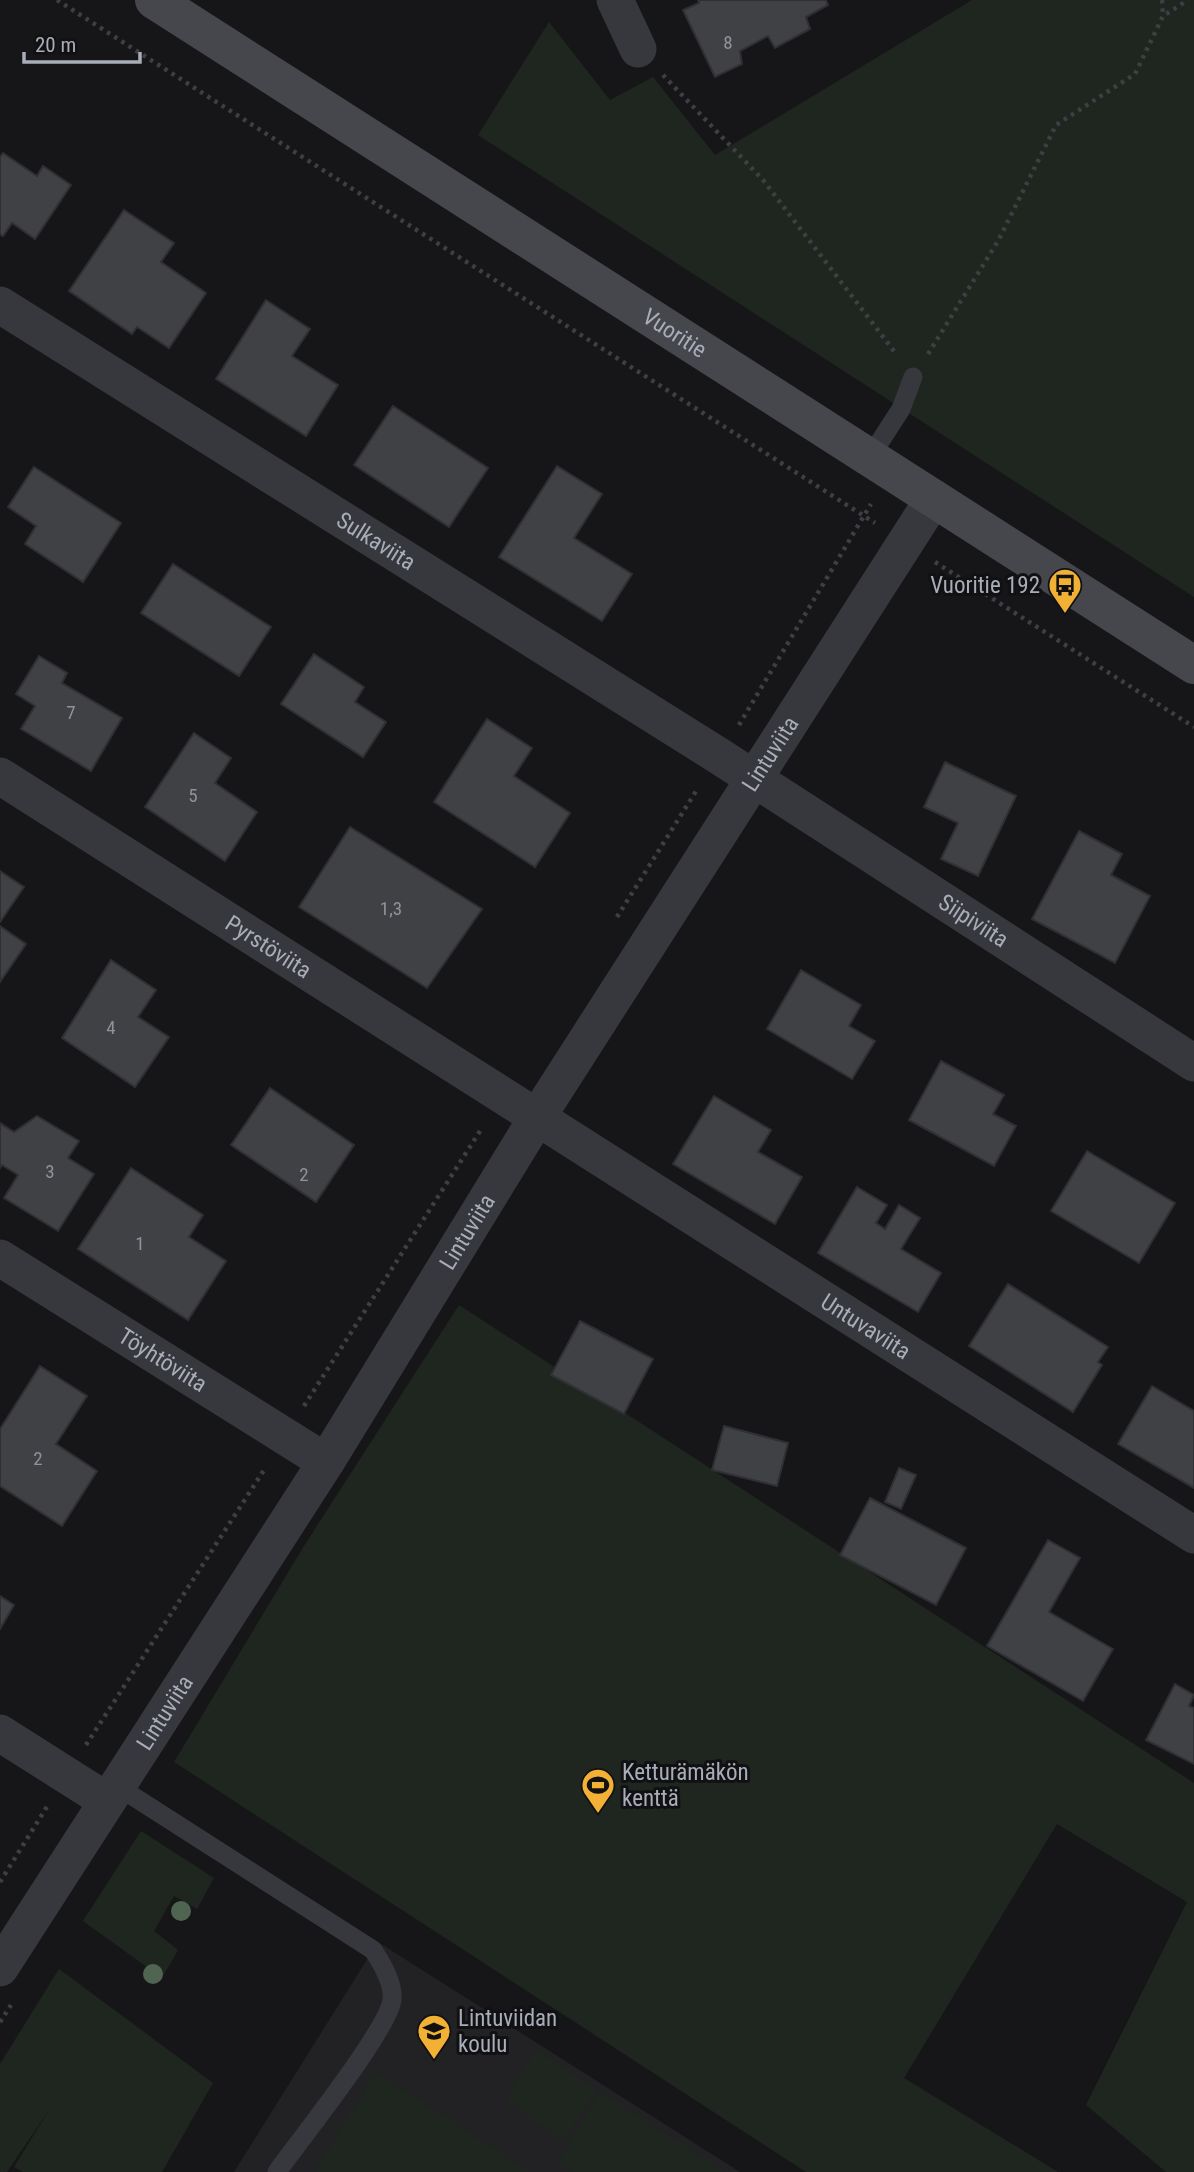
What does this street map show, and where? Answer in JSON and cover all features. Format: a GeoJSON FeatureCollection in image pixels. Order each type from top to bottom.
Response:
{"type":"FeatureCollection","features":[{"type":"Feature","properties":{"kind":"street","name":"Vuoritie"},"geometry":{"type":"LineString","coordinates":[[154,0],[1194,665]]}},
{"type":"Feature","properties":{"kind":"street"},"geometry":{"type":"LineString","coordinates":[[615,0],[638,49]]}},
{"type":"Feature","properties":{"kind":"street","name":"Sulkaviita"},"geometry":{"type":"LineString","coordinates":[[0,305],[754,778]]}},
{"type":"Feature","properties":{"kind":"street","name":"Lintuviita"},"geometry":{"type":"LineString","coordinates":[[0,1968],[326,1462],[538,1116],[934,498]]}},
{"type":"Feature","properties":{"kind":"street","name":"Pyrstöviita"},"geometry":{"type":"LineString","coordinates":[[0,776],[538,1116]]}},
{"type":"Feature","properties":{"kind":"street","name":"Siipiviita"},"geometry":{"type":"LineString","coordinates":[[754,778],[1194,1063]]}},
{"type":"Feature","properties":{"kind":"street","name":"Untuvaviita"},"geometry":{"type":"LineString","coordinates":[[538,1116],[1194,1535]]}},
{"type":"Feature","properties":{"kind":"street","name":"Töyhtöviita"},"geometry":{"type":"LineString","coordinates":[[0,1258],[326,1462]]}},
{"type":"Feature","properties":{"kind":"street"},"geometry":{"type":"LineString","coordinates":[[0,1733],[67,1775],[112,1794]]}},
{"type":"Feature","properties":{"kind":"lane"},"geometry":{"type":"LineString","coordinates":[[870,457],[901,409],[913,377]]}},
{"type":"Feature","properties":{"kind":"lane"},"geometry":{"type":"LineString","coordinates":[[112,1794],[373,1950],[383,1964],[392,2000],[379,2030],[277,2172]]}},
{"type":"Feature","properties":{"kind":"path"},"geometry":{"type":"LineString","coordinates":[[57,0],[1194,727]]}},
{"type":"Feature","properties":{"kind":"path"},"geometry":{"type":"LineString","coordinates":[[1161,0],[1163,16]]}},
{"type":"Feature","properties":{"kind":"path"},"geometry":{"type":"LineString","coordinates":[[638,49],[763,180],[913,377],[998,241],[1056,125],[1135,74],[1163,16],[1188,0]]}},
{"type":"Feature","properties":{"kind":"path"},"geometry":{"type":"LineString","coordinates":[[615,919],[719,756],[863,515]]}},
{"type":"Feature","properties":{"kind":"path"},"geometry":{"type":"LineString","coordinates":[[0,1882],[504,1094]]}},
{"type":"Feature","properties":{"kind":"shaded area"},"geometry":{"type":"Polygon","coordinates":[[[972,0],[1194,0],[1194,597],[478,135],[549,22],[610,100],[653,77],[715,155],[972,0]]]}},
{"type":"Feature","properties":{"kind":"shaded area"},"geometry":{"type":"Polygon","coordinates":[[[459,1305],[1194,1783],[1194,2172],[1166,2172],[1086,2105],[1187,1902],[1057,1824],[904,2078],[1058,2172],[806,2172],[174,1762],[304,1546],[459,1305]]]}},
{"type":"Feature","properties":{"kind":"shaded area"},"geometry":{"type":"Polygon","coordinates":[[[141,1831],[214,1878],[197,1909],[174,1896],[154,1931],[178,1950],[162,1978],[83,1921],[141,1831]]]}},
{"type":"Feature","properties":{"kind":"shaded area","name":"Lintuviidan koulu"},"geometry":{"type":"Polygon","coordinates":[[[378,1942],[740,2172],[234,2172],[378,1942]]]}},
{"type":"Feature","properties":{"kind":"shaded area"},"geometry":{"type":"Polygon","coordinates":[[[59,1969],[213,2083],[162,2172],[23,2172],[14,2167],[49,2110],[7,2172],[0,2172],[0,2064],[59,1969]]]}},
{"type":"Feature","properties":{"kind":"shaded area"},"geometry":{"type":"Polygon","coordinates":[[[536,2049],[597,2090],[563,2142],[506,2100],[536,2049]]]}},
{"type":"Feature","properties":{"kind":"shaded area"},"geometry":{"type":"Polygon","coordinates":[[[376,2072],[530,2172],[314,2172],[376,2072]]]}},
{"type":"Feature","properties":{"kind":"shaded area"},"geometry":{"type":"Polygon","coordinates":[[[600,2092],[723,2170],[722,2172],[572,2172],[557,2163],[600,2092]]]}},
{"type":"Feature","properties":{"kind":"building"},"geometry":{"type":"Polygon","coordinates":[[[698,0],[826,0],[828,5],[806,17],[810,29],[775,48],[768,36],[740,51],[742,64],[715,77],[683,10],[699,3],[698,0]]]}},
{"type":"Feature","properties":{"kind":"building"},"geometry":{"type":"Polygon","coordinates":[[[3,153],[37,176],[43,166],[71,185],[35,239],[12,223],[3,236],[0,234],[0,157],[3,153]]]}},
{"type":"Feature","properties":{"kind":"building"},"geometry":{"type":"Polygon","coordinates":[[[124,210],[174,243],[161,262],[206,293],[169,348],[137,327],[132,334],[69,291],[124,210]]]}},
{"type":"Feature","properties":{"kind":"building"},"geometry":{"type":"Polygon","coordinates":[[[266,300],[310,329],[292,356],[338,385],[306,436],[216,379],[266,300]]]}},
{"type":"Feature","properties":{"kind":"building"},"geometry":{"type":"Polygon","coordinates":[[[393,406],[488,468],[449,527],[354,465],[393,406]]]}},
{"type":"Feature","properties":{"kind":"building"},"geometry":{"type":"Polygon","coordinates":[[[557,466],[602,494],[574,538],[632,574],[602,621],[499,557],[557,466]]]}},
{"type":"Feature","properties":{"kind":"building"},"geometry":{"type":"Polygon","coordinates":[[[34,467],[121,523],[83,582],[25,544],[36,526],[8,507],[34,467]]]}},
{"type":"Feature","properties":{"kind":"building"},"geometry":{"type":"Polygon","coordinates":[[[173,564],[271,627],[239,676],[141,613],[173,564]]]}},
{"type":"Feature","properties":{"kind":"building"},"geometry":{"type":"Polygon","coordinates":[[[314,654],[364,687],[355,702],[386,722],[363,757],[281,704],[314,654]]]}},
{"type":"Feature","properties":{"kind":"building"},"geometry":{"type":"Polygon","coordinates":[[[39,656],[67,673],[62,683],[122,718],[91,771],[21,729],[35,706],[16,694],[39,656]]]}},
{"type":"Feature","properties":{"kind":"building"},"geometry":{"type":"Polygon","coordinates":[[[487,719],[532,748],[514,776],[570,813],[535,867],[434,802],[487,719]]]}},
{"type":"Feature","properties":{"kind":"building"},"geometry":{"type":"Polygon","coordinates":[[[194,733],[231,758],[215,783],[257,812],[225,861],[145,807],[194,733]]]}},
{"type":"Feature","properties":{"kind":"building"},"geometry":{"type":"Polygon","coordinates":[[[945,762],[1016,796],[978,876],[941,859],[958,823],[924,807],[945,762]]]}},
{"type":"Feature","properties":{"kind":"building"},"geometry":{"type":"Polygon","coordinates":[[[350,827],[482,909],[427,988],[299,907],[350,827]]]}},
{"type":"Feature","properties":{"kind":"building"},"geometry":{"type":"Polygon","coordinates":[[[1079,831],[1122,854],[1111,875],[1150,896],[1115,963],[1032,919],[1079,831]]]}},
{"type":"Feature","properties":{"kind":"building"},"geometry":{"type":"Polygon","coordinates":[[[0,871],[24,887],[0,922],[0,871]]]}},
{"type":"Feature","properties":{"kind":"building"},"geometry":{"type":"Polygon","coordinates":[[[0,926],[26,944],[0,982],[0,926]]]}},
{"type":"Feature","properties":{"kind":"building"},"geometry":{"type":"Polygon","coordinates":[[[111,960],[156,990],[138,1017],[169,1037],[135,1087],[62,1038],[111,960]]]}},
{"type":"Feature","properties":{"kind":"building"},"geometry":{"type":"Polygon","coordinates":[[[801,970],[861,1005],[849,1026],[875,1041],[852,1079],[767,1029],[801,970]]]}},
{"type":"Feature","properties":{"kind":"building"},"geometry":{"type":"Polygon","coordinates":[[[941,1061],[1004,1095],[993,1114],[1016,1126],[994,1166],[909,1120],[941,1061]]]}},
{"type":"Feature","properties":{"kind":"building"},"geometry":{"type":"Polygon","coordinates":[[[270,1088],[354,1145],[316,1202],[231,1145],[270,1088]]]}},
{"type":"Feature","properties":{"kind":"building"},"geometry":{"type":"Polygon","coordinates":[[[714,1096],[771,1130],[758,1152],[802,1177],[775,1224],[673,1164],[714,1096]]]}},
{"type":"Feature","properties":{"kind":"building"},"geometry":{"type":"Polygon","coordinates":[[[37,1116],[79,1141],[68,1158],[94,1174],[58,1231],[4,1198],[18,1175],[2,1165],[0,1168],[0,1123],[14,1132],[37,1116]]]}},
{"type":"Feature","properties":{"kind":"building"},"geometry":{"type":"Polygon","coordinates":[[[1087,1151],[1175,1203],[1139,1263],[1051,1211],[1087,1151]]]}},
{"type":"Feature","properties":{"kind":"building"},"geometry":{"type":"Polygon","coordinates":[[[131,1168],[203,1215],[189,1237],[226,1261],[188,1320],[78,1249],[131,1168]]]}},
{"type":"Feature","properties":{"kind":"building"},"geometry":{"type":"Polygon","coordinates":[[[857,1187],[887,1205],[876,1223],[885,1229],[899,1205],[920,1218],[901,1249],[941,1273],[918,1312],[818,1253],[857,1187]]]}},
{"type":"Feature","properties":{"kind":"building"},"geometry":{"type":"Polygon","coordinates":[[[1008,1284],[1108,1347],[1098,1362],[1102,1365],[1073,1412],[969,1346],[1008,1284]]]}},
{"type":"Feature","properties":{"kind":"building"},"geometry":{"type":"Polygon","coordinates":[[[580,1321],[653,1359],[624,1414],[551,1375],[580,1321]]]}},
{"type":"Feature","properties":{"kind":"building"},"geometry":{"type":"Polygon","coordinates":[[[40,1366],[87,1396],[56,1444],[97,1471],[62,1526],[0,1486],[0,1429],[40,1366]]]}},
{"type":"Feature","properties":{"kind":"building"},"geometry":{"type":"Polygon","coordinates":[[[1152,1386],[1194,1411],[1194,1488],[1118,1444],[1152,1386]]]}},
{"type":"Feature","properties":{"kind":"building"},"geometry":{"type":"Polygon","coordinates":[[[724,1426],[788,1443],[777,1486],[712,1470],[724,1426]]]}},
{"type":"Feature","properties":{"kind":"building"},"geometry":{"type":"Polygon","coordinates":[[[899,1468],[916,1475],[901,1509],[885,1502],[899,1468]]]}},
{"type":"Feature","properties":{"kind":"building"},"geometry":{"type":"Polygon","coordinates":[[[870,1498],[966,1548],[936,1605],[840,1555],[870,1498]]]}},
{"type":"Feature","properties":{"kind":"building"},"geometry":{"type":"Polygon","coordinates":[[[1048,1540],[1080,1558],[1049,1612],[1113,1649],[1083,1701],[987,1646],[1048,1540]]]}},
{"type":"Feature","properties":{"kind":"building"},"geometry":{"type":"Polygon","coordinates":[[[0,1596],[14,1605],[0,1629],[0,1596]]]}},
{"type":"Feature","properties":{"kind":"building"},"geometry":{"type":"Polygon","coordinates":[[[1175,1684],[1194,1695],[1189,1706],[1194,1708],[1194,1764],[1146,1740],[1175,1684]]]}},
{"type":"Feature","properties":{"kind":"place","name":"Vuoritie 192"},"geometry":{"type":"Point","coordinates":[1065,615]}},
{"type":"Feature","properties":{"kind":"place","name":"Ketturämäkön kenttä"},"geometry":{"type":"Point","coordinates":[598,1815]}},
{"type":"Feature","properties":{"kind":"place","name":"Lintuviidan koulu"},"geometry":{"type":"Point","coordinates":[434,2061]}}]}
